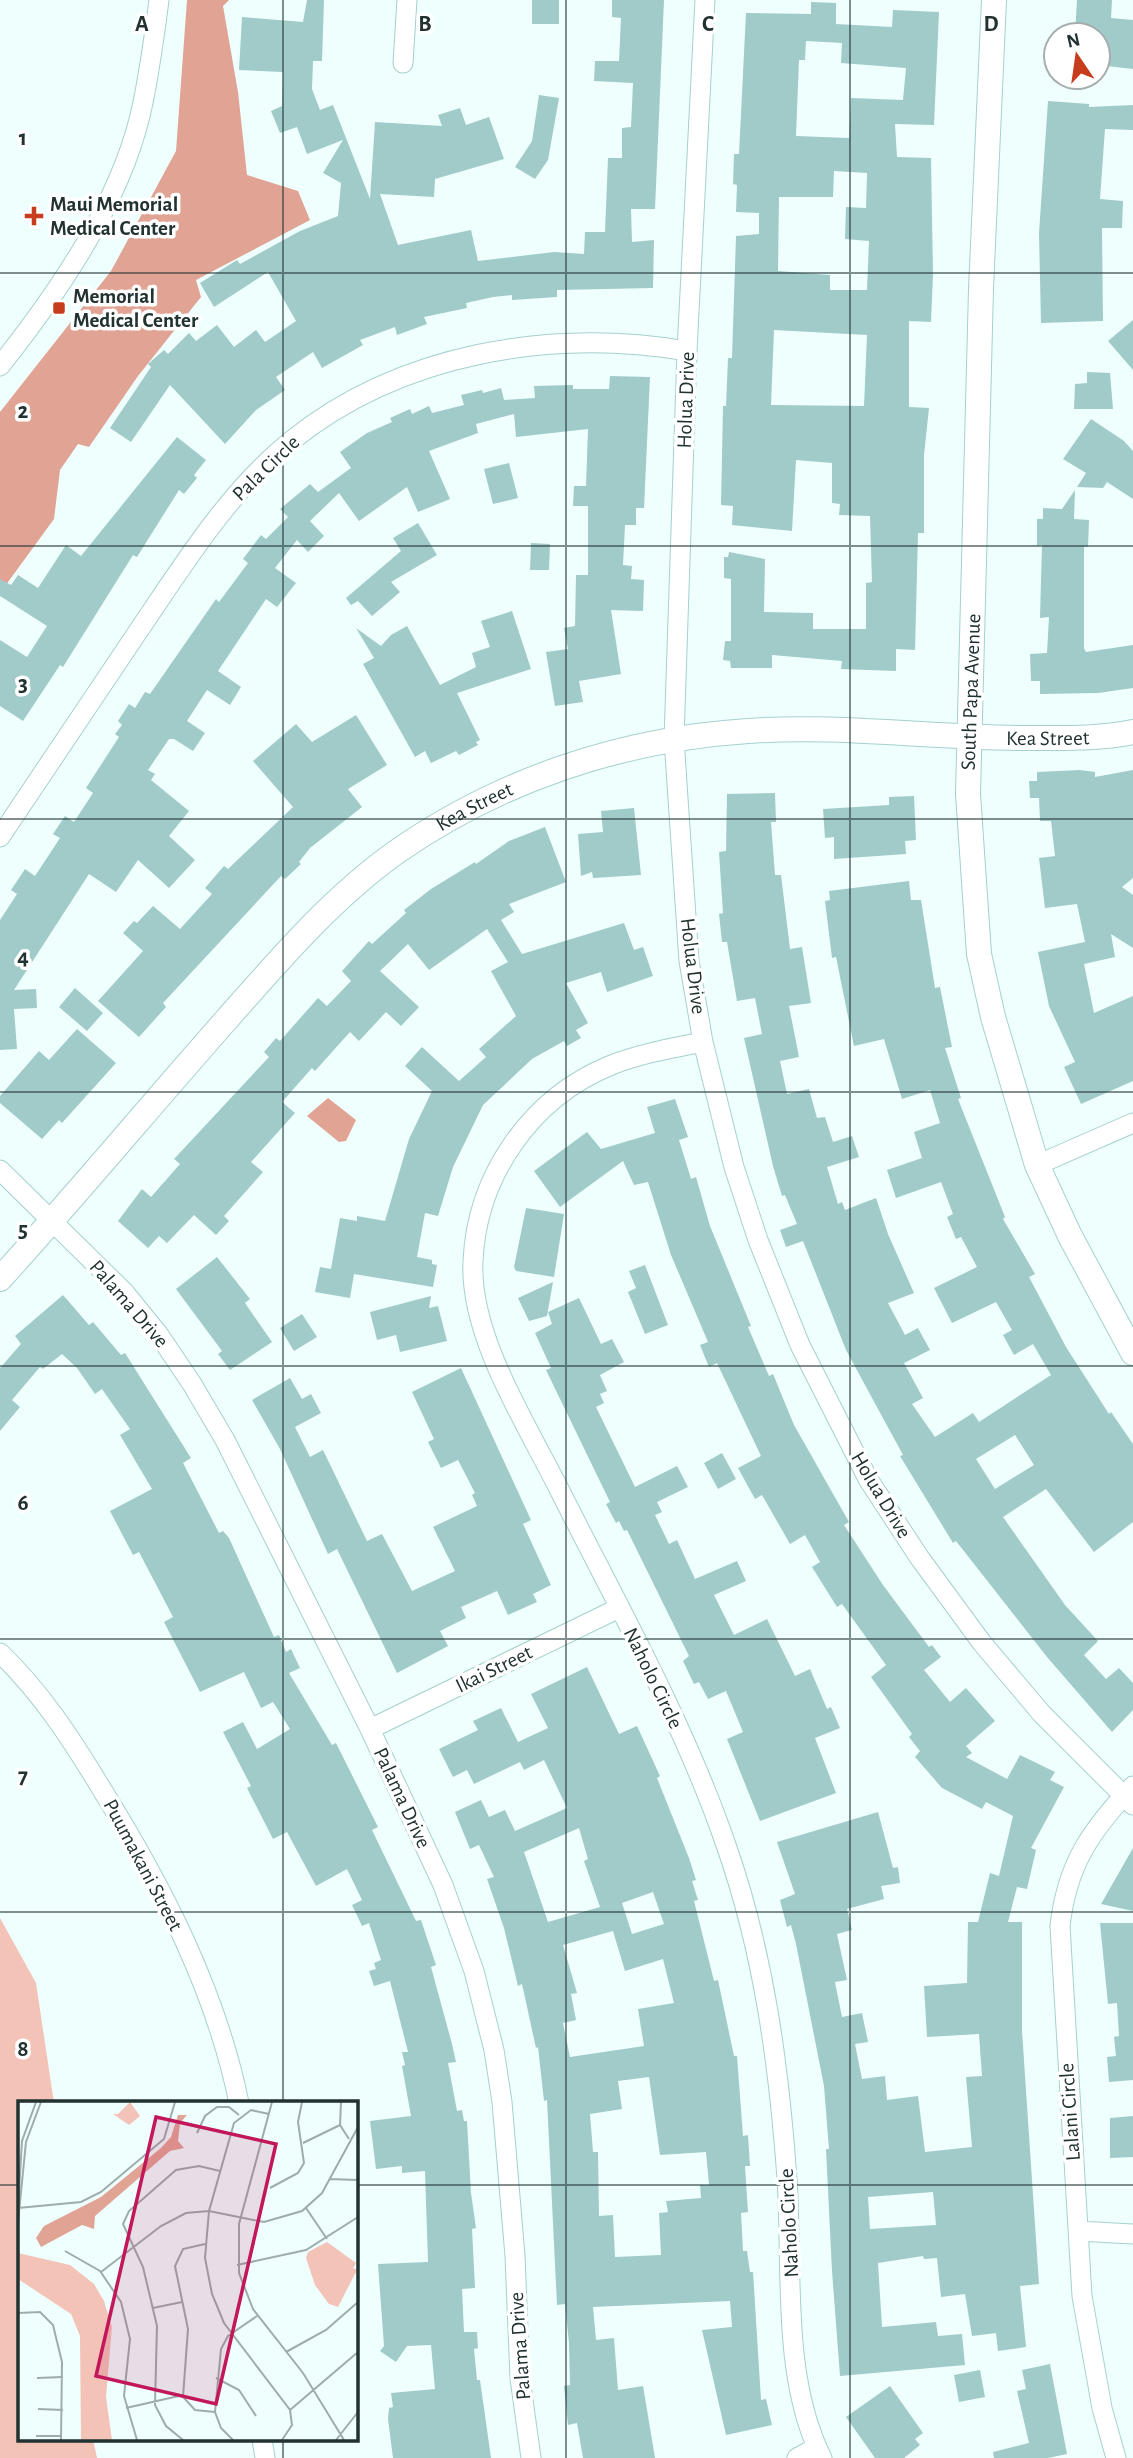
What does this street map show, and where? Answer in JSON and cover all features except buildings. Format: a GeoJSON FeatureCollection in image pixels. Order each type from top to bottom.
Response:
{"type":"FeatureCollection","features":[{"type":"Feature","properties":{"kind":"street"},"geometry":{"type":"LineString","coordinates":[[0,366],[50,302],[116,184],[139,118],[159,0]]}},
{"type":"Feature","properties":{"kind":"street"},"geometry":{"type":"LineString","coordinates":[[403,63],[407,0]]}},
{"type":"Feature","properties":{"kind":"street","name":"Holua Drive"},"geometry":{"type":"LineString","coordinates":[[705,0],[687,351],[677,719],[674,739],[689,961],[703,1042],[734,1167],[758,1240],[800,1345],[868,1479],[919,1557],[982,1643],[1042,1714],[1130,1796]]}},
{"type":"Feature","properties":{"kind":"street","name":"South Papa Avenue"},"geometry":{"type":"LineString","coordinates":[[993,0],[981,289],[970,739],[969,808],[979,954],[993,1017],[1037,1165],[1076,1247],[1133,1353]]}},
{"type":"Feature","properties":{"kind":"street","name":"Pala Circle"},"geometry":{"type":"LineString","coordinates":[[0,837],[225,508],[289,443],[339,406],[427,368],[486,353],[594,343],[687,351]]}},
{"type":"Feature","properties":{"kind":"street","name":"Kea Street"},"geometry":{"type":"LineString","coordinates":[[0,1279],[52,1222],[87,1177],[329,908],[395,854],[467,809],[503,791],[633,746],[749,731],[786,730],[970,739],[1073,738],[1133,732]]}},
{"type":"Feature","properties":{"kind":"street","name":"Naholo Circle"},"geometry":{"type":"LineString","coordinates":[[703,1042],[611,1065],[571,1085],[516,1138],[483,1196],[475,1236],[474,1286],[476,1308],[502,1375],[678,1729],[727,1846],[768,2002],[785,2146],[796,2367],[805,2417],[819,2453]]}},
{"type":"Feature","properties":{"kind":"street"},"geometry":{"type":"LineString","coordinates":[[1037,1165],[1133,1123]]}},
{"type":"Feature","properties":{"kind":"street"},"geometry":{"type":"LineString","coordinates":[[0,1170],[52,1222]]}},
{"type":"Feature","properties":{"kind":"street","name":"Palama Drive"},"geometry":{"type":"LineString","coordinates":[[52,1222],[124,1292],[159,1335],[225,1440],[370,1730],[460,1927],[494,2050],[502,2102],[514,2244],[520,2378],[531,2458]]}},
{"type":"Feature","properties":{"kind":"street","name":"Ikai Street"},"geometry":{"type":"LineString","coordinates":[[370,1730],[619,1608]]}},
{"type":"Feature","properties":{"kind":"street","name":"Puumakani Street"},"geometry":{"type":"LineString","coordinates":[[0,1653],[22,1674],[69,1736],[131,1837],[198,1969],[229,2054],[239,2101]]}},
{"type":"Feature","properties":{"kind":"street","name":"Lalani Circle"},"geometry":{"type":"LineString","coordinates":[[1115,2458],[1090,2346],[1078,2231],[1059,1926],[1063,1899],[1075,1860],[1101,1820],[1130,1796]]}},
{"type":"Feature","properties":{"kind":"street"},"geometry":{"type":"LineString","coordinates":[[1078,2231],[1133,2234]]}},
{"type":"Feature","properties":{"kind":"street"},"geometry":{"type":"LineString","coordinates":[[262,2440],[265,2458]]}},
{"type":"Feature","properties":{"kind":"street"},"geometry":{"type":"LineString","coordinates":[[797,2458],[819,2453]]}},
{"type":"Feature","properties":{"kind":"shaded area"},"geometry":{"type":"Polygon","coordinates":[[[187,0],[229,0],[223,6],[238,92],[247,175],[298,191],[310,220],[196,280],[201,297],[138,376],[89,447],[78,444],[60,470],[54,519],[0,593],[0,412],[111,271],[176,151],[187,0]]]}},
{"type":"Feature","properties":{"kind":"shaded area"},"geometry":{"type":"Polygon","coordinates":[[[328,1098],[356,1120],[346,1141],[339,1142],[307,1116],[328,1098]]]}},
{"type":"Feature","properties":{"kind":"shaded area"},"geometry":{"type":"Polygon","coordinates":[[[0,1918],[36,1983],[54,2101],[18,2101],[18,2440],[93,2440],[97,2458],[0,2458],[0,1918]]]}},
{"type":"Feature","properties":{"kind":"place","name":"Maui Memorial Medical Center"},"geometry":{"type":"Point","coordinates":[34,216]}},
{"type":"Feature","properties":{"kind":"place","name":"Memorial Medical Center"},"geometry":{"type":"Point","coordinates":[59,308]}}]}
